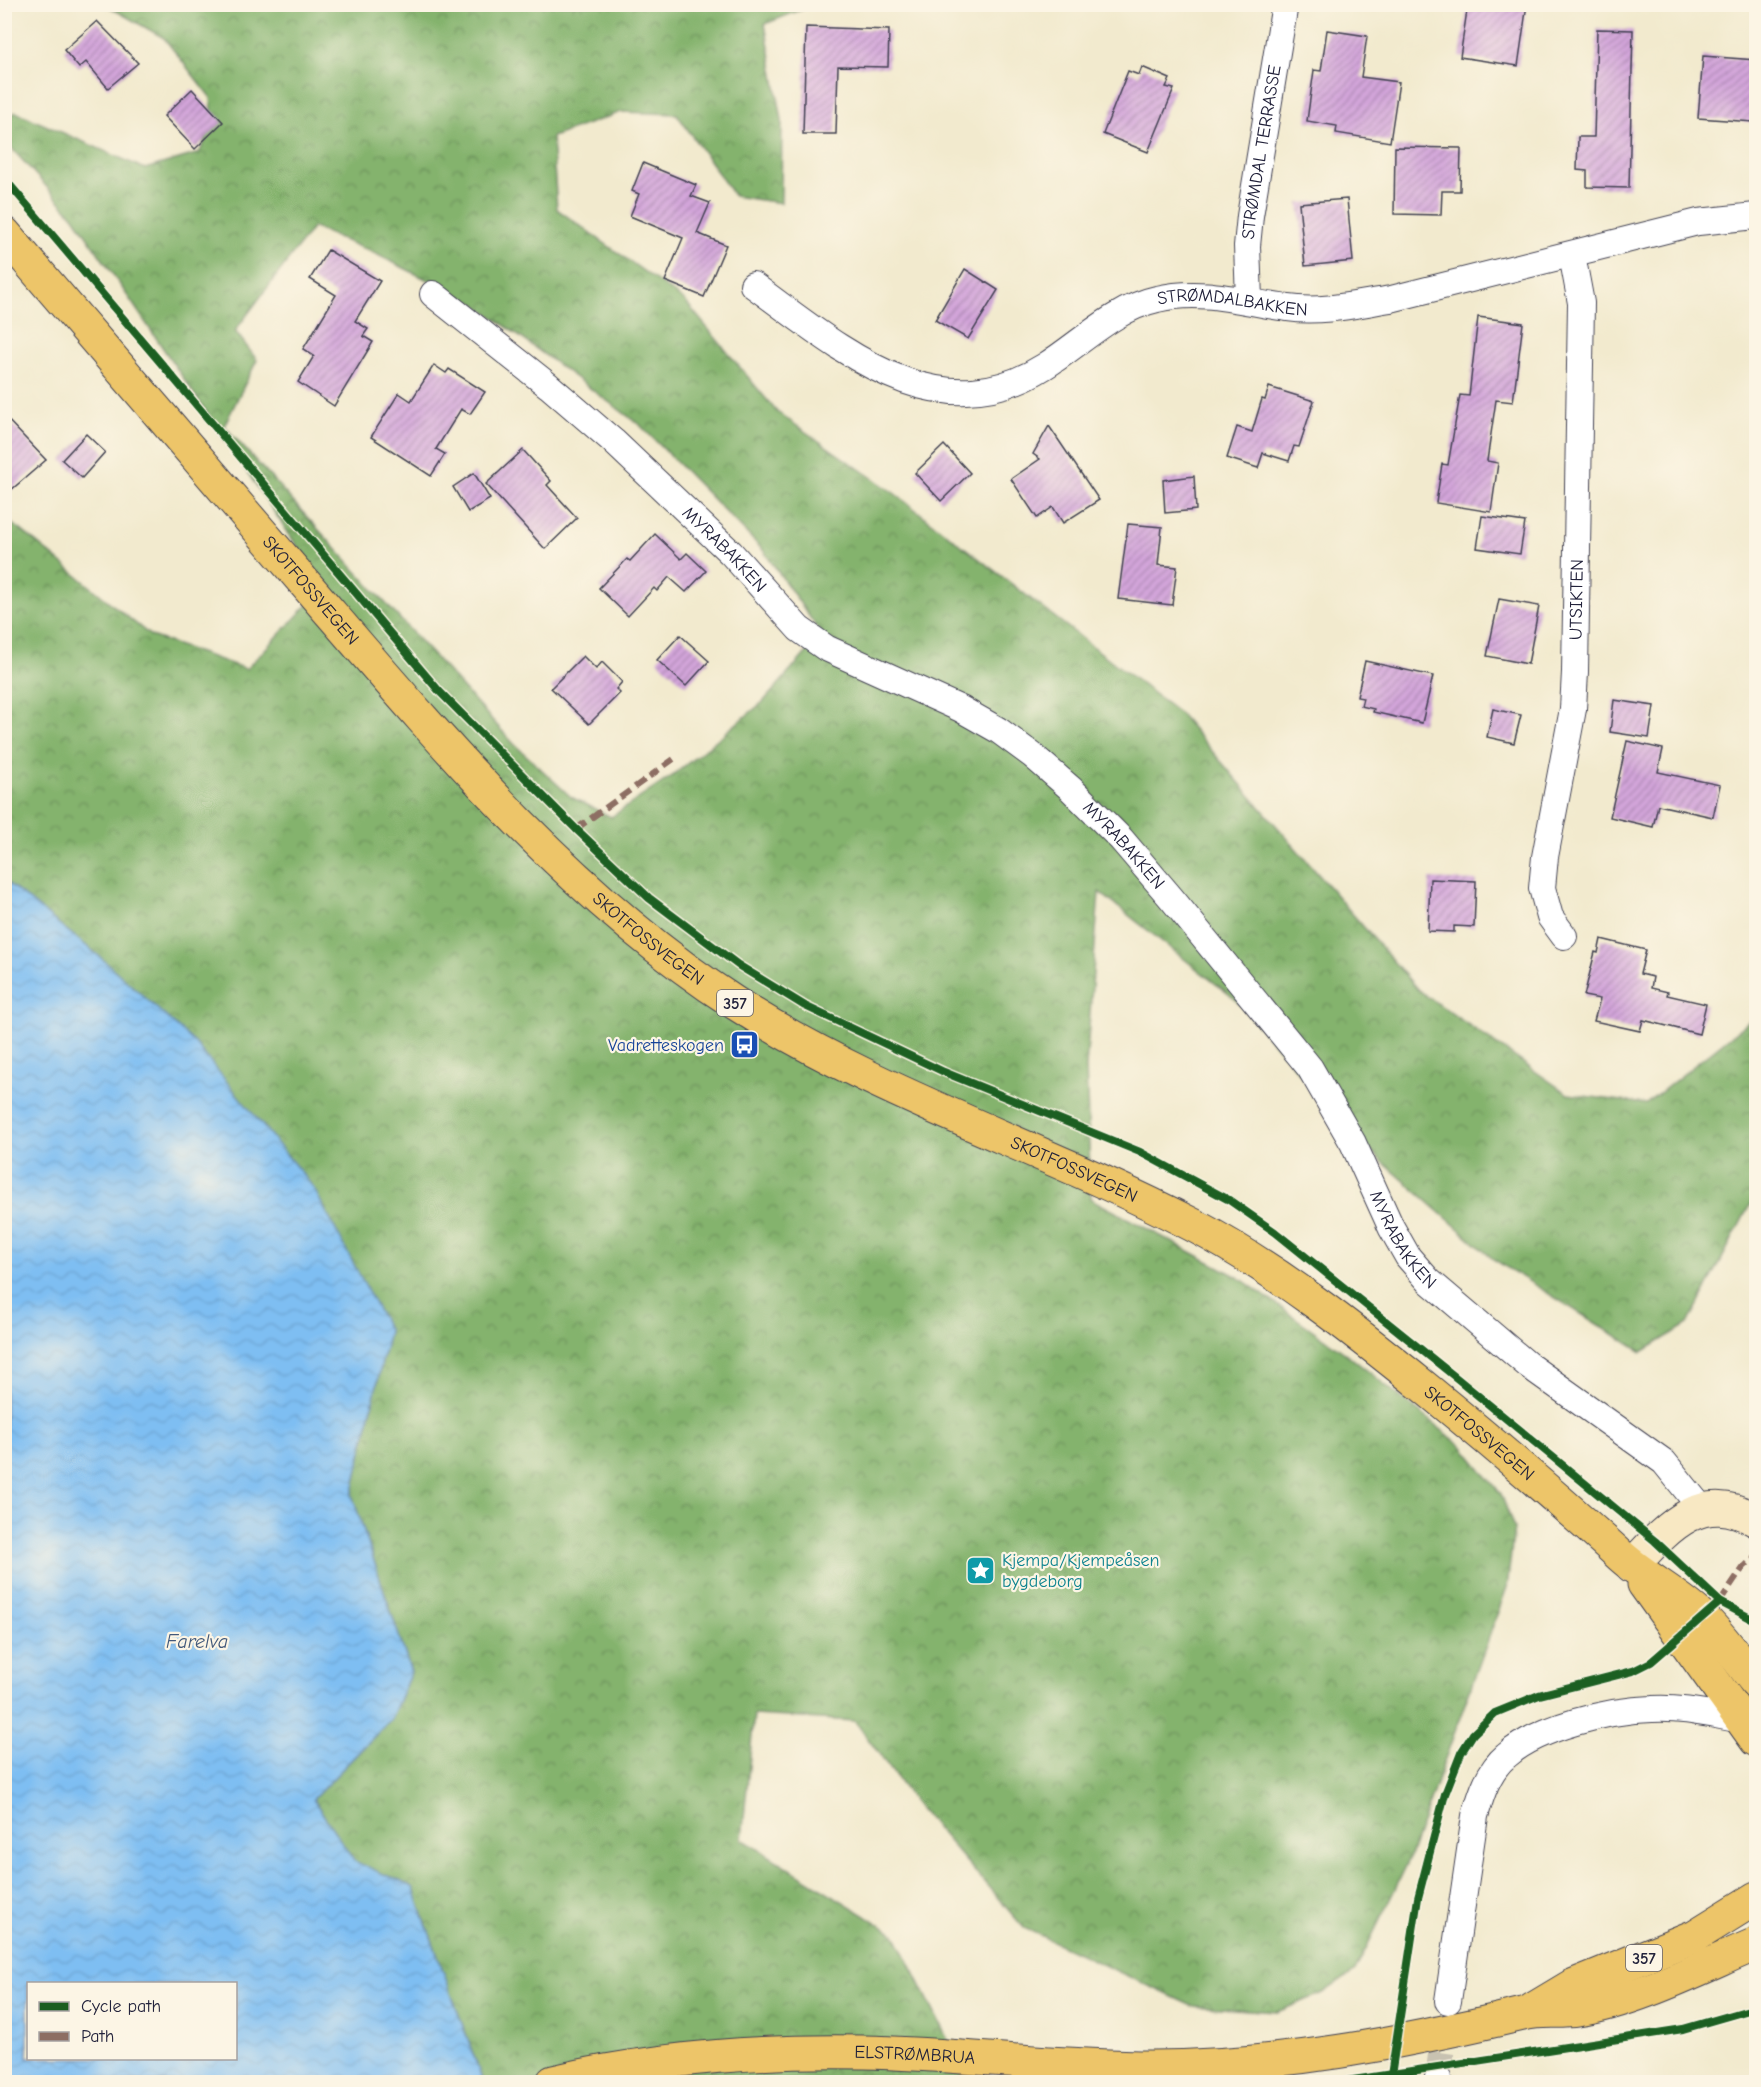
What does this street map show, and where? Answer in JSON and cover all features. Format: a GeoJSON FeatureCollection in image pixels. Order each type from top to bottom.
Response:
{"type":"FeatureCollection","features":[{"type":"Feature","properties":{"kind":"main road","name":"SKOTFOSSVEGEN"},"geometry":{"type":"LineString","coordinates":[[4,233],[410,706],[552,853],[672,959],[736,1004],[865,1075],[1124,1191],[1198,1228],[1261,1265],[1317,1303],[1379,1351],[1553,1495],[1632,1566],[1703,1617],[1756,1683]]}},
{"type":"Feature","properties":{"kind":"main road","name":"SKOTFOSSVEGEN"},"geometry":{"type":"LineString","coordinates":[[1632,1566],[1680,1636],[1750,1730]]}},
{"type":"Feature","properties":{"kind":"main road","name":"ELSTRØMBRUA"},"geometry":{"type":"LineString","coordinates":[[1528,2012],[1572,1986],[1695,1936],[1756,1898]]}},
{"type":"Feature","properties":{"kind":"main road","name":"ELSTRØMBRUA"},"geometry":{"type":"LineString","coordinates":[[553,2082],[647,2063],[699,2057],[791,2052],[866,2052],[1150,2067],[1215,2066],[1340,2052],[1453,2031],[1528,2012],[1578,2010],[1640,1992],[1756,1944]]}},
{"type":"Feature","properties":{"kind":"street","name":"STRØMDAL TERRASSE"},"geometry":{"type":"LineString","coordinates":[[1250,299],[1247,246],[1250,216],[1286,4]]}},
{"type":"Feature","properties":{"kind":"street","name":"STRØMDALBAKKEN"},"geometry":{"type":"LineString","coordinates":[[753,285],[844,351],[879,370],[930,389],[962,393],[1011,385],[1067,352],[1134,306],[1157,299],[1211,294],[1250,299],[1288,308],[1342,306],[1391,299],[1698,222],[1756,216]]}},
{"type":"Feature","properties":{"kind":"street","name":"UTSIKTEN"},"geometry":{"type":"LineString","coordinates":[[1564,936],[1550,917],[1542,888],[1545,857],[1573,709],[1575,672],[1581,303],[1572,255]]}},
{"type":"Feature","properties":{"kind":"street","name":"MYRABAKKEN"},"geometry":{"type":"LineString","coordinates":[[433,294],[549,386],[613,441],[731,553],[799,629],[826,648],[961,709],[998,730],[1032,755],[1070,788],[1121,839],[1172,898],[1310,1068],[1343,1125],[1391,1227],[1408,1257],[1454,1305],[1528,1365],[1664,1462],[1702,1509]]}},
{"type":"Feature","properties":{"kind":"street"},"geometry":{"type":"LineString","coordinates":[[1632,1566],[1681,1519],[1702,1509],[1719,1507],[1744,1513],[1756,1520]]}},
{"type":"Feature","properties":{"kind":"street","name":"SKOTFOSSVEGEN"},"geometry":{"type":"LineString","coordinates":[[1448,2001],[1475,1816],[1482,1794],[1504,1756],[1542,1734],[1624,1712],[1678,1709],[1750,1730]]}},
{"type":"Feature","properties":{"kind":"green space"},"geometry":{"type":"Polygon","coordinates":[[[106,5],[813,5],[765,24],[782,120],[781,203],[734,196],[677,114],[621,112],[552,137],[557,209],[685,301],[777,412],[894,493],[1180,714],[1418,990],[1568,1094],[1646,1104],[1756,1016],[1756,1193],[1688,1324],[1642,1352],[1493,1259],[1360,1142],[1235,999],[1099,892],[1086,1067],[1091,1199],[1238,1277],[1349,1356],[1463,1447],[1501,1494],[1514,1528],[1507,1587],[1408,1862],[1355,1971],[1323,1993],[1277,2012],[1192,2006],[1024,1928],[916,1804],[855,1721],[754,1715],[742,1839],[895,1934],[969,2082],[483,2082],[413,1887],[354,1862],[313,1799],[391,1719],[411,1672],[352,1495],[389,1331],[99,956],[5,881],[5,520],[20,529],[151,636],[246,669],[325,587],[74,217],[5,141],[5,117],[16,112],[145,169],[199,153],[213,125],[211,98],[164,38],[106,5]],[[313,227],[235,331],[257,360],[224,426],[514,744],[571,797],[611,817],[672,776],[763,702],[822,635],[763,550],[640,425],[474,303],[376,254],[313,227]]]}},
{"type":"Feature","properties":{"kind":"water","name":"Farelva"},"geometry":{"type":"Polygon","coordinates":[[[5,881],[99,956],[195,1043],[313,1187],[389,1331],[352,1495],[411,1672],[391,1719],[313,1799],[354,1861],[413,1887],[483,2082],[5,2082],[5,881]]]}},
{"type":"Feature","properties":{"kind":"building"},"geometry":{"type":"Polygon","coordinates":[[[1468,4],[1527,4],[1518,66],[1460,57],[1468,4]]]}},
{"type":"Feature","properties":{"kind":"building"},"geometry":{"type":"Polygon","coordinates":[[[97,21],[138,63],[108,88],[86,62],[79,68],[64,50],[97,21]]]}},
{"type":"Feature","properties":{"kind":"building"},"geometry":{"type":"Polygon","coordinates":[[[806,27],[889,30],[888,67],[838,66],[836,134],[803,134],[806,27]]]}},
{"type":"Feature","properties":{"kind":"building"},"geometry":{"type":"Polygon","coordinates":[[[1597,29],[1633,30],[1629,188],[1587,187],[1587,171],[1577,170],[1578,137],[1594,137],[1597,29]]]}},
{"type":"Feature","properties":{"kind":"building"},"geometry":{"type":"Polygon","coordinates":[[[1327,30],[1367,36],[1361,77],[1399,82],[1390,142],[1336,133],[1337,126],[1307,121],[1314,70],[1321,71],[1327,30]]]}},
{"type":"Feature","properties":{"kind":"building"},"geometry":{"type":"Polygon","coordinates":[[[1703,56],[1756,60],[1754,122],[1698,118],[1703,56]]]}},
{"type":"Feature","properties":{"kind":"building"},"geometry":{"type":"Polygon","coordinates":[[[1142,67],[1170,79],[1166,87],[1174,89],[1148,152],[1103,134],[1128,71],[1139,75],[1142,67]]]}},
{"type":"Feature","properties":{"kind":"building"},"geometry":{"type":"Polygon","coordinates":[[[192,89],[223,122],[195,149],[164,116],[192,89]]]}},
{"type":"Feature","properties":{"kind":"building"},"geometry":{"type":"Polygon","coordinates":[[[1395,147],[1461,148],[1460,191],[1442,191],[1441,215],[1394,214],[1395,147]]]}},
{"type":"Feature","properties":{"kind":"building"},"geometry":{"type":"Polygon","coordinates":[[[643,163],[696,185],[691,196],[710,203],[697,233],[726,245],[704,297],[665,281],[683,238],[630,216],[639,194],[632,191],[643,163]]]}},
{"type":"Feature","properties":{"kind":"building"},"geometry":{"type":"Polygon","coordinates":[[[1347,199],[1353,261],[1305,266],[1299,203],[1347,199]]]}},
{"type":"Feature","properties":{"kind":"building"},"geometry":{"type":"Polygon","coordinates":[[[328,250],[380,281],[355,321],[368,329],[363,336],[373,342],[334,406],[298,382],[314,356],[303,349],[336,295],[310,279],[328,250]]]}},
{"type":"Feature","properties":{"kind":"building"},"geometry":{"type":"Polygon","coordinates":[[[965,269],[998,290],[968,339],[935,320],[965,269]]]}},
{"type":"Feature","properties":{"kind":"building"},"geometry":{"type":"Polygon","coordinates":[[[1478,317],[1523,323],[1513,402],[1496,400],[1487,461],[1498,463],[1491,512],[1436,503],[1442,464],[1448,465],[1460,395],[1469,396],[1478,317]]]}},
{"type":"Feature","properties":{"kind":"building"},"geometry":{"type":"Polygon","coordinates":[[[434,365],[446,373],[449,369],[485,392],[470,414],[461,409],[436,449],[445,454],[431,476],[371,437],[399,393],[411,401],[434,365]]]}},
{"type":"Feature","properties":{"kind":"building"},"geometry":{"type":"Polygon","coordinates":[[[1269,387],[1314,401],[1299,447],[1294,446],[1289,461],[1263,453],[1258,468],[1227,458],[1237,427],[1252,432],[1262,399],[1265,400],[1269,387]]]}},
{"type":"Feature","properties":{"kind":"building"},"geometry":{"type":"Polygon","coordinates":[[[4,416],[46,460],[4,496],[4,416]]]}},
{"type":"Feature","properties":{"kind":"building"},"geometry":{"type":"Polygon","coordinates":[[[1049,426],[1099,500],[1063,523],[1053,507],[1037,518],[1011,479],[1040,459],[1033,454],[1049,426]]]}},
{"type":"Feature","properties":{"kind":"building"},"geometry":{"type":"Polygon","coordinates":[[[86,434],[105,452],[82,478],[62,460],[86,434]]]}},
{"type":"Feature","properties":{"kind":"building"},"geometry":{"type":"Polygon","coordinates":[[[944,445],[970,473],[941,501],[915,473],[944,445]]]}},
{"type":"Feature","properties":{"kind":"building"},"geometry":{"type":"Polygon","coordinates":[[[523,450],[551,481],[547,485],[577,518],[545,549],[486,484],[523,450]]]}},
{"type":"Feature","properties":{"kind":"building"},"geometry":{"type":"Polygon","coordinates":[[[474,473],[490,499],[468,512],[453,487],[474,473]]]}},
{"type":"Feature","properties":{"kind":"building"},"geometry":{"type":"Polygon","coordinates":[[[1194,476],[1196,510],[1165,513],[1163,480],[1194,476]]]}},
{"type":"Feature","properties":{"kind":"building"},"geometry":{"type":"Polygon","coordinates":[[[1482,516],[1525,522],[1520,554],[1477,548],[1482,516]]]}},
{"type":"Feature","properties":{"kind":"building"},"geometry":{"type":"Polygon","coordinates":[[[1128,524],[1162,527],[1158,565],[1177,567],[1172,605],[1118,599],[1128,524]]]}},
{"type":"Feature","properties":{"kind":"building"},"geometry":{"type":"Polygon","coordinates":[[[655,534],[681,559],[687,553],[706,571],[686,592],[669,577],[657,591],[654,588],[628,616],[599,588],[627,559],[630,561],[655,534]]]}},
{"type":"Feature","properties":{"kind":"building"},"geometry":{"type":"Polygon","coordinates":[[[1499,599],[1539,606],[1528,664],[1487,656],[1499,599]]]}},
{"type":"Feature","properties":{"kind":"building"},"geometry":{"type":"Polygon","coordinates":[[[680,635],[709,661],[686,686],[657,660],[680,635]]]}},
{"type":"Feature","properties":{"kind":"building"},"geometry":{"type":"Polygon","coordinates":[[[583,656],[596,669],[602,662],[622,682],[616,689],[620,693],[589,724],[551,688],[583,656]]]}},
{"type":"Feature","properties":{"kind":"building"},"geometry":{"type":"Polygon","coordinates":[[[1365,661],[1433,676],[1422,723],[1373,712],[1374,709],[1361,706],[1363,698],[1357,697],[1365,661]]]}},
{"type":"Feature","properties":{"kind":"building"},"geometry":{"type":"Polygon","coordinates":[[[1614,700],[1654,706],[1649,738],[1610,732],[1614,700]]]}},
{"type":"Feature","properties":{"kind":"building"},"geometry":{"type":"Polygon","coordinates":[[[1493,709],[1521,715],[1514,743],[1487,737],[1493,709]]]}},
{"type":"Feature","properties":{"kind":"building"},"geometry":{"type":"Polygon","coordinates":[[[1627,741],[1663,749],[1658,772],[1720,785],[1713,817],[1658,805],[1653,827],[1610,817],[1627,741]]]}},
{"type":"Feature","properties":{"kind":"building"},"geometry":{"type":"Polygon","coordinates":[[[1430,879],[1476,881],[1474,927],[1454,926],[1454,932],[1428,931],[1430,879]]]}},
{"type":"Feature","properties":{"kind":"building"},"geometry":{"type":"Polygon","coordinates":[[[1601,939],[1646,950],[1640,974],[1653,977],[1651,988],[1668,992],[1667,995],[1706,1004],[1699,1034],[1643,1020],[1640,1031],[1594,1021],[1600,999],[1584,996],[1595,952],[1598,953],[1601,939]]]}},
{"type":"Feature","properties":{"kind":"tunnel"},"geometry":{"type":"LineString","coordinates":[[1438,2078],[1446,2017]]}},
{"type":"Feature","properties":{"kind":"marked path"},"geometry":{"type":"LineString","coordinates":[[576,829],[678,756]]}},
{"type":"Feature","properties":{"kind":"marked path"},"geometry":{"type":"LineString","coordinates":[[1720,1602],[1743,1568],[1756,1555]]}},
{"type":"Feature","properties":{"kind":"cycle path"},"geometry":{"type":"LineString","coordinates":[[4,178],[439,691],[576,829],[649,898],[738,965],[805,1006],[944,1072],[1140,1152],[1229,1200],[1275,1232],[1459,1380],[1655,1541],[1720,1602],[1756,1621]]}},
{"type":"Feature","properties":{"kind":"cycle path"},"geometry":{"type":"LineString","coordinates":[[1390,2082],[1418,1898],[1445,1794],[1461,1753],[1473,1734],[1495,1713],[1539,1695],[1633,1671],[1651,1662],[1720,1602]]}},
{"type":"Feature","properties":{"kind":"cycle path"},"geometry":{"type":"LineString","coordinates":[[1340,2082],[1683,2029],[1756,2008]]}},
{"type":"Feature","properties":{"kind":"place","name":"Vadretteskogen"},"geometry":{"type":"Point","coordinates":[745,1045]}},
{"type":"Feature","properties":{"kind":"place","name":"Kjempa/Kjempeåsen bygdeborg"},"geometry":{"type":"Point","coordinates":[981,1570]}}]}
